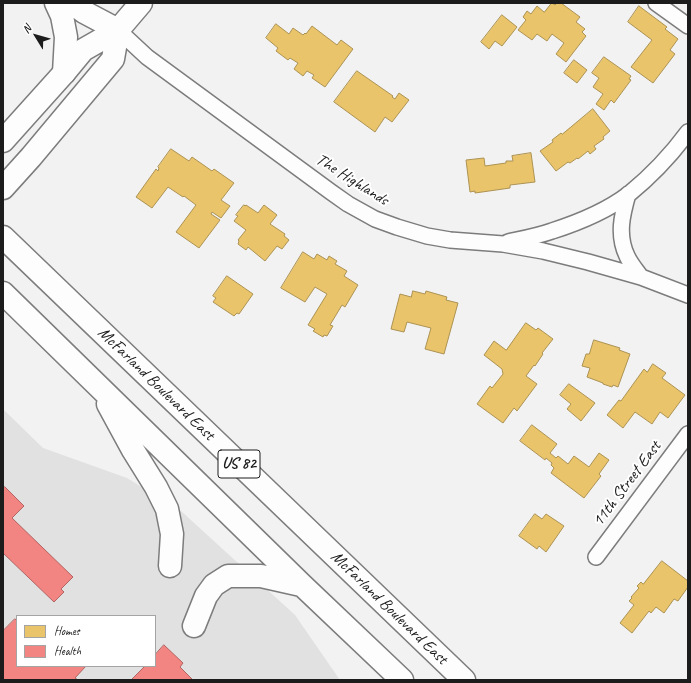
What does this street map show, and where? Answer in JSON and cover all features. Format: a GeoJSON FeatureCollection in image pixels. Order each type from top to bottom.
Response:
{"type":"FeatureCollection","features":[{"type":"Feature","properties":{"kind":"main road"},"geometry":{"type":"LineString","coordinates":[[56,3],[62,16],[65,33],[64,73]]}},
{"type":"Feature","properties":{"kind":"main road"},"geometry":{"type":"LineString","coordinates":[[72,3],[84,12],[118,30]]}},
{"type":"Feature","properties":{"kind":"main road"},"geometry":{"type":"LineString","coordinates":[[3,188],[113,59],[118,30],[96,3]]}},
{"type":"Feature","properties":{"kind":"main road"},"geometry":{"type":"LineString","coordinates":[[4,140],[83,50],[118,30],[142,3]]}},
{"type":"Feature","properties":{"kind":"main road","name":"McFarland Boulevard East"},"geometry":{"type":"LineString","coordinates":[[3,237],[464,680]]}},
{"type":"Feature","properties":{"kind":"main road","name":"US 82"},"geometry":{"type":"LineString","coordinates":[[3,293],[302,585],[402,680]]}},
{"type":"Feature","properties":{"kind":"main road"},"geometry":{"type":"LineString","coordinates":[[95,382],[133,450],[156,487],[167,509],[172,534],[170,566]]}},
{"type":"Feature","properties":{"kind":"main road"},"geometry":{"type":"LineString","coordinates":[[194,626],[206,596],[214,585],[228,576],[261,576],[302,585]]}},
{"type":"Feature","properties":{"kind":"street"},"geometry":{"type":"LineString","coordinates":[[656,3],[688,26]]}},
{"type":"Feature","properties":{"kind":"street","name":"The Highlands"},"geometry":{"type":"LineString","coordinates":[[118,30],[143,54],[330,192],[375,219],[427,236],[450,240],[503,244],[543,251],[641,277],[688,295]]}},
{"type":"Feature","properties":{"kind":"street"},"geometry":{"type":"LineString","coordinates":[[503,244],[552,231],[583,220],[606,209],[628,194],[649,176],[675,150],[688,132]]}},
{"type":"Feature","properties":{"kind":"street"},"geometry":{"type":"LineString","coordinates":[[628,194],[620,224],[622,242],[627,256],[641,277]]}},
{"type":"Feature","properties":{"kind":"street","name":"11th Street East"},"geometry":{"type":"LineString","coordinates":[[596,557],[688,434]]}},
{"type":"Feature","properties":{"kind":"shaded area"},"geometry":{"type":"Polygon","coordinates":[[[3,409],[43,448],[127,478],[181,511],[295,615],[340,680],[3,680],[3,409]]]}},
{"type":"Feature","properties":{"kind":"building: Homes"},"geometry":{"type":"Polygon","coordinates":[[[552,3],[555,5],[557,3],[561,3],[580,17],[576,22],[585,29],[582,32],[586,36],[566,62],[556,54],[564,43],[552,34],[547,41],[537,34],[532,40],[518,30],[526,20],[523,17],[527,11],[531,14],[537,6],[544,12],[552,3]]]}},
{"type":"Feature","properties":{"kind":"building: Homes"},"geometry":{"type":"Polygon","coordinates":[[[639,6],[667,27],[665,29],[678,39],[670,50],[675,54],[653,83],[631,67],[652,40],[628,22],[639,6]]]}},
{"type":"Feature","properties":{"kind":"building: Homes"},"geometry":{"type":"Polygon","coordinates":[[[502,15],[517,27],[502,46],[495,41],[489,49],[481,42],[502,15]]]}},
{"type":"Feature","properties":{"kind":"building: Homes"},"geometry":{"type":"Polygon","coordinates":[[[276,24],[289,34],[293,28],[303,35],[305,33],[306,34],[312,26],[337,45],[341,40],[353,49],[325,87],[312,78],[314,75],[307,71],[303,76],[294,69],[298,63],[290,58],[288,60],[276,51],[278,48],[266,38],[276,24]]]}},
{"type":"Feature","properties":{"kind":"building: Homes"},"geometry":{"type":"Polygon","coordinates":[[[604,57],[631,76],[629,79],[631,80],[614,103],[611,100],[604,110],[596,104],[603,94],[593,87],[599,78],[592,73],[604,57]]]}},
{"type":"Feature","properties":{"kind":"building: Homes"},"geometry":{"type":"Polygon","coordinates":[[[574,60],[587,70],[577,83],[564,73],[574,60]]]}},
{"type":"Feature","properties":{"kind":"building: Homes"},"geometry":{"type":"Polygon","coordinates":[[[357,71],[393,96],[392,97],[395,99],[399,93],[409,100],[392,122],[385,117],[375,132],[334,102],[357,71]]]}},
{"type":"Feature","properties":{"kind":"building: Homes"},"geometry":{"type":"Polygon","coordinates":[[[593,109],[610,131],[603,137],[604,139],[594,146],[596,149],[590,154],[588,151],[578,159],[577,158],[570,163],[568,162],[556,171],[540,151],[593,109]]]}},
{"type":"Feature","properties":{"kind":"building: Homes"},"geometry":{"type":"Polygon","coordinates":[[[171,149],[189,161],[192,157],[212,171],[214,169],[234,183],[221,200],[230,206],[221,218],[212,212],[211,214],[220,220],[199,248],[176,232],[196,205],[168,187],[152,208],[136,197],[156,169],[158,171],[158,167],[171,149]]]}},
{"type":"Feature","properties":{"kind":"building: Homes"},"geometry":{"type":"Polygon","coordinates":[[[531,153],[535,182],[510,185],[510,188],[475,193],[475,191],[470,192],[466,160],[484,158],[485,166],[506,163],[506,161],[513,161],[512,156],[531,153]]]}},
{"type":"Feature","properties":{"kind":"building: Homes"},"geometry":{"type":"Polygon","coordinates":[[[244,205],[258,213],[264,205],[277,215],[270,224],[285,234],[284,236],[289,240],[282,249],[277,246],[265,261],[248,247],[246,250],[238,244],[238,240],[246,230],[234,221],[238,216],[236,215],[244,205]]]}},
{"type":"Feature","properties":{"kind":"building: Homes"},"geometry":{"type":"Polygon","coordinates":[[[303,252],[314,259],[317,254],[327,260],[329,256],[337,261],[335,264],[347,271],[344,276],[358,285],[345,307],[342,305],[330,325],[333,326],[327,336],[324,335],[323,337],[313,331],[315,329],[308,325],[327,294],[315,287],[305,302],[281,288],[303,252]]]}},
{"type":"Feature","properties":{"kind":"building: Homes"},"geometry":{"type":"Polygon","coordinates":[[[227,276],[253,294],[239,314],[237,313],[234,316],[213,302],[216,298],[213,296],[227,276]]]}},
{"type":"Feature","properties":{"kind":"building: Homes"},"geometry":{"type":"Polygon","coordinates":[[[413,291],[425,294],[426,291],[447,297],[446,300],[458,303],[444,354],[425,349],[431,328],[407,322],[404,332],[391,329],[400,294],[411,297],[413,291]]]}},
{"type":"Feature","properties":{"kind":"building: Homes"},"geometry":{"type":"Polygon","coordinates":[[[526,323],[536,330],[538,328],[553,339],[542,353],[543,354],[535,366],[534,365],[526,376],[537,384],[517,411],[514,408],[503,423],[477,404],[490,386],[492,388],[503,374],[502,369],[484,355],[494,341],[506,350],[526,323]]]}},
{"type":"Feature","properties":{"kind":"building: Homes"},"geometry":{"type":"Polygon","coordinates":[[[594,340],[620,348],[619,350],[630,354],[618,387],[613,385],[612,387],[587,377],[590,368],[582,366],[586,354],[589,354],[594,340]]]}},
{"type":"Feature","properties":{"kind":"building: Homes"},"geometry":{"type":"Polygon","coordinates":[[[653,364],[666,373],[662,378],[685,395],[668,418],[660,412],[652,424],[635,412],[623,428],[607,415],[619,400],[621,401],[644,369],[647,372],[653,364]]]}},
{"type":"Feature","properties":{"kind":"building: Homes"},"geometry":{"type":"Polygon","coordinates":[[[569,384],[595,403],[581,421],[567,409],[571,404],[560,395],[569,384]]]}},
{"type":"Feature","properties":{"kind":"building: Homes"},"geometry":{"type":"Polygon","coordinates":[[[532,425],[557,444],[550,453],[556,458],[558,456],[568,464],[574,456],[589,467],[599,453],[609,460],[599,474],[601,476],[584,498],[551,473],[554,468],[551,465],[552,463],[546,458],[545,460],[520,441],[532,425]]]}},
{"type":"Feature","properties":{"kind":"building: Homes"},"geometry":{"type":"Polygon","coordinates":[[[535,514],[542,519],[546,514],[564,526],[546,552],[539,546],[537,549],[519,536],[535,514]]]}},
{"type":"Feature","properties":{"kind":"building: Homes"},"geometry":{"type":"Polygon","coordinates":[[[662,561],[688,581],[688,587],[678,601],[674,599],[664,613],[656,607],[651,613],[649,611],[632,633],[620,623],[634,605],[629,601],[639,588],[637,586],[641,582],[643,584],[662,561]]]}},
{"type":"Feature","properties":{"kind":"building: Health"},"geometry":{"type":"Polygon","coordinates":[[[5,487],[24,506],[12,518],[73,577],[61,589],[64,592],[54,602],[3,553],[3,488],[5,487]]]}},
{"type":"Feature","properties":{"kind":"building: Health"},"geometry":{"type":"Polygon","coordinates":[[[15,619],[16,620],[16,667],[85,667],[75,678],[78,680],[3,680],[3,631],[15,619]]]}},
{"type":"Feature","properties":{"kind":"building: Health"},"geometry":{"type":"Polygon","coordinates":[[[164,645],[183,663],[180,667],[193,680],[131,680],[144,667],[156,667],[156,654],[164,645]]]}}]}
